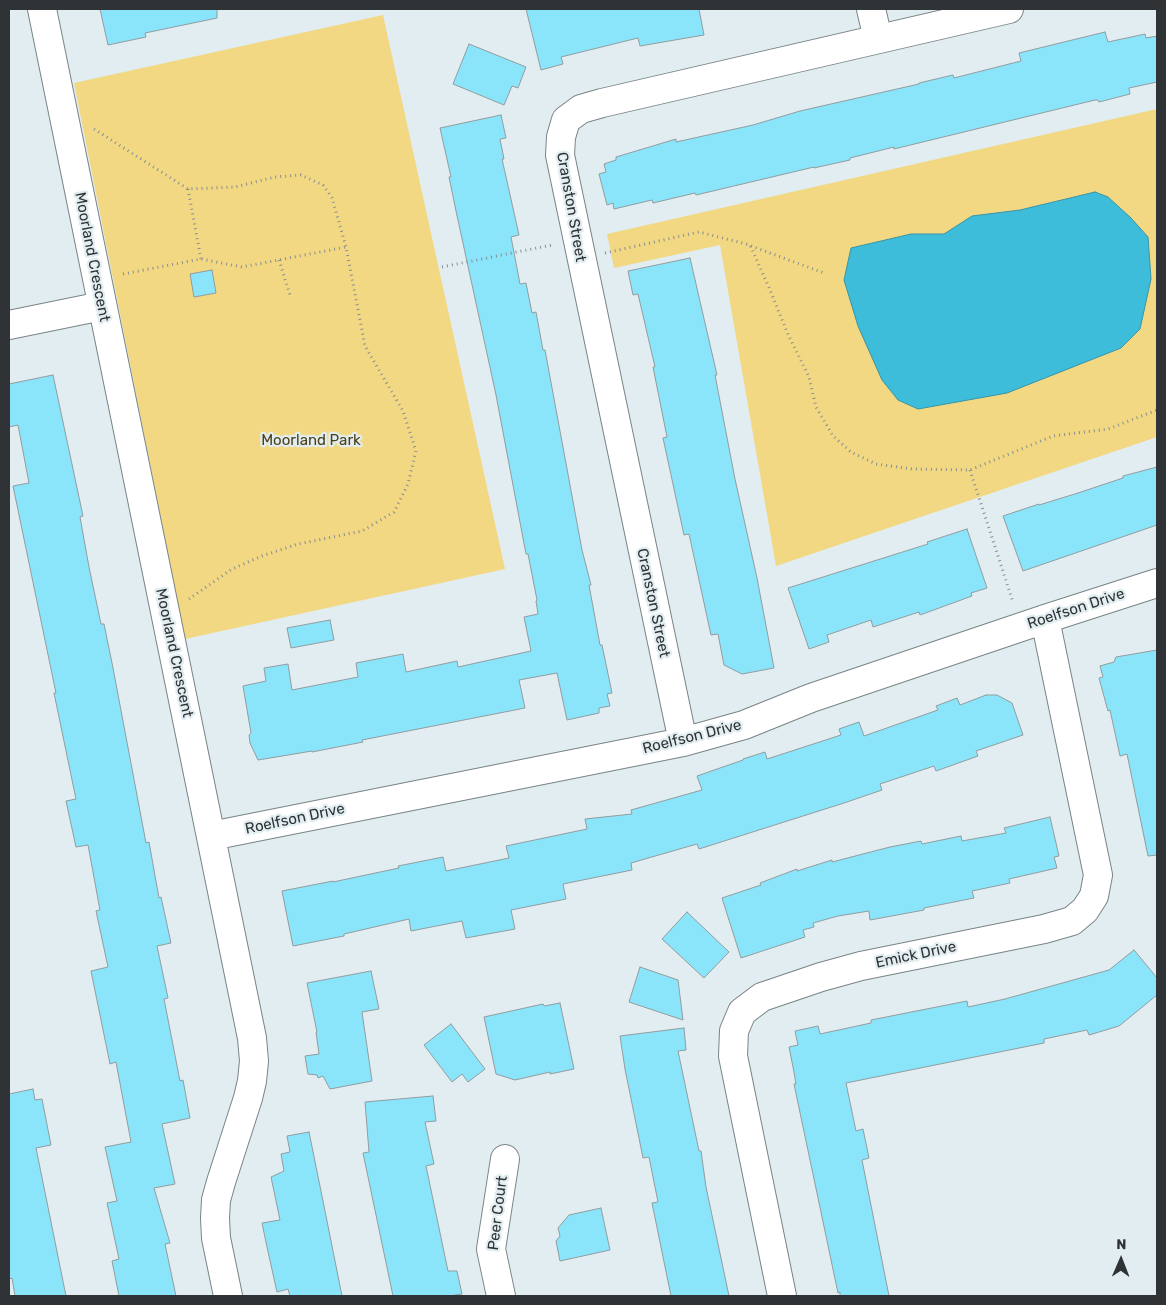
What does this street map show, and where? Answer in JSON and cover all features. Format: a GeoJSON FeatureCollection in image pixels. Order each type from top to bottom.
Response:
{"type":"FeatureCollection","features":[{"type":"Feature","properties":{"kind":"street","name":"Moorland Crescent"},"geometry":{"type":"LineString","coordinates":[[42,9],[252,1038],[254,1061],[252,1081],[216,1200],[214,1218],[216,1238],[228,1296]]}},
{"type":"Feature","properties":{"kind":"street"},"geometry":{"type":"LineString","coordinates":[[872,9],[878,39]]}},
{"type":"Feature","properties":{"kind":"street","name":"Cranston Street"},"geometry":{"type":"LineString","coordinates":[[683,742],[580,258],[560,154],[561,137],[566,120],[581,109],[588,107],[1009,9]]}},
{"type":"Feature","properties":{"kind":"street"},"geometry":{"type":"LineString","coordinates":[[9,325],[102,306]]}},
{"type":"Feature","properties":{"kind":"street","name":"Roelfson Drive"},"geometry":{"type":"LineString","coordinates":[[211,836],[683,742],[744,725],[811,698],[1157,583]]}},
{"type":"Feature","properties":{"kind":"street","name":"Emick Drive"},"geometry":{"type":"LineString","coordinates":[[782,1296],[733,1056],[734,1031],[742,1012],[762,997],[821,977],[861,966],[1044,929],[1072,921],[1085,910],[1094,896],[1098,876],[1044,619]]}},
{"type":"Feature","properties":{"kind":"street","name":"Peer Court"},"geometry":{"type":"LineString","coordinates":[[501,1296],[491,1249],[505,1159]]}},
{"type":"Feature","properties":{"kind":"path"},"geometry":{"type":"LineString","coordinates":[[87,125],[188,189],[235,187],[275,177],[301,175],[323,185],[332,198],[346,247],[365,346],[403,411],[416,450],[408,484],[394,512],[362,531],[298,544],[247,562],[232,569],[166,617]]}},
{"type":"Feature","properties":{"kind":"path"},"geometry":{"type":"LineString","coordinates":[[188,189],[201,259]]}},
{"type":"Feature","properties":{"kind":"path"},"geometry":{"type":"LineString","coordinates":[[600,254],[699,232],[750,245],[824,273]]}},
{"type":"Feature","properties":{"kind":"path"},"geometry":{"type":"LineString","coordinates":[[442,267],[552,245]]}},
{"type":"Feature","properties":{"kind":"path"},"geometry":{"type":"LineString","coordinates":[[750,245],[787,332],[810,377],[816,407],[833,436],[851,452],[876,464],[912,469],[970,470],[1053,436],[1108,429],[1157,410]]}},
{"type":"Feature","properties":{"kind":"path"},"geometry":{"type":"LineString","coordinates":[[114,276],[201,259],[242,267],[346,247]]}},
{"type":"Feature","properties":{"kind":"path"},"geometry":{"type":"LineString","coordinates":[[279,260],[290,295]]}},
{"type":"Feature","properties":{"kind":"path"},"geometry":{"type":"LineString","coordinates":[[970,470],[1013,603]]}},
{"type":"Feature","properties":{"kind":"green space","name":"Moorland Park"},"geometry":{"type":"Polygon","coordinates":[[[383,15],[505,569],[185,639],[74,83],[383,15]]]}},
{"type":"Feature","properties":{"kind":"green space"},"geometry":{"type":"Polygon","coordinates":[[[1157,109],[1157,437],[776,566],[720,245],[614,268],[607,234],[1157,109]]]}},
{"type":"Feature","properties":{"kind":"water"},"geometry":{"type":"Polygon","coordinates":[[[1095,192],[1108,197],[1148,237],[1151,279],[1140,329],[1121,348],[1007,393],[918,409],[898,400],[882,380],[858,326],[844,280],[851,248],[911,234],[944,234],[972,216],[1020,210],[1095,192]]]}},
{"type":"Feature","properties":{"kind":"building"},"geometry":{"type":"Polygon","coordinates":[[[100,9],[217,9],[217,18],[145,33],[146,37],[108,45],[100,9]]]}},
{"type":"Feature","properties":{"kind":"building"},"geometry":{"type":"Polygon","coordinates":[[[526,9],[699,9],[704,35],[640,46],[638,38],[561,57],[563,64],[541,70],[526,9]]]}},
{"type":"Feature","properties":{"kind":"building"},"geometry":{"type":"Polygon","coordinates":[[[1105,32],[1108,42],[1145,34],[1146,38],[1157,36],[1157,82],[1129,88],[1130,94],[1099,102],[1095,100],[894,149],[894,147],[850,158],[850,160],[696,195],[695,193],[653,203],[652,200],[614,209],[613,203],[607,205],[599,174],[606,172],[604,164],[616,160],[616,157],[676,139],[676,142],[753,125],[800,111],[953,75],[954,78],[1021,61],[1019,53],[1105,32]]]}},
{"type":"Feature","properties":{"kind":"building"},"geometry":{"type":"Polygon","coordinates":[[[469,44],[526,67],[518,88],[512,86],[504,105],[453,84],[469,44]]]}},
{"type":"Feature","properties":{"kind":"building"},"geometry":{"type":"Polygon","coordinates":[[[501,115],[506,138],[500,139],[504,159],[502,159],[519,235],[511,237],[520,284],[526,283],[532,313],[536,312],[543,350],[545,350],[582,550],[591,585],[589,585],[600,645],[602,645],[612,693],[607,694],[610,706],[599,708],[599,713],[567,720],[557,673],[519,680],[525,708],[362,740],[363,742],[312,752],[258,760],[250,743],[249,735],[251,733],[243,686],[266,681],[264,668],[288,664],[292,690],[358,677],[356,663],[403,654],[406,672],[457,661],[458,667],[531,651],[524,617],[538,614],[537,600],[528,554],[526,554],[496,395],[440,128],[501,115]]]}},
{"type":"Feature","properties":{"kind":"building"},"geometry":{"type":"Polygon","coordinates":[[[690,258],[717,375],[715,375],[735,479],[757,578],[774,668],[742,674],[724,665],[718,634],[711,635],[689,534],[684,535],[663,438],[667,437],[653,367],[655,367],[638,294],[633,295],[628,271],[690,258]]]}},
{"type":"Feature","properties":{"kind":"building"},"geometry":{"type":"Polygon","coordinates":[[[212,270],[216,293],[194,297],[190,274],[212,270]]]}},
{"type":"Feature","properties":{"kind":"building"},"geometry":{"type":"Polygon","coordinates":[[[53,375],[83,516],[80,517],[89,567],[101,624],[104,624],[146,843],[149,842],[159,898],[161,897],[171,943],[157,946],[168,998],[164,999],[180,1081],[183,1080],[190,1118],[162,1124],[175,1184],[154,1188],[170,1243],[165,1244],[176,1296],[119,1296],[112,1261],[119,1259],[107,1203],[117,1201],[105,1147],[131,1142],[116,1062],[110,1064],[91,971],[108,967],[96,911],[100,910],[88,845],[76,847],[66,801],[76,799],[13,486],[29,483],[18,425],[9,427],[9,384],[53,375]]]}},
{"type":"Feature","properties":{"kind":"building"},"geometry":{"type":"Polygon","coordinates":[[[1157,467],[1157,525],[1023,571],[1003,516],[1123,478],[1123,476],[1157,467]]]}},
{"type":"Feature","properties":{"kind":"building"},"geometry":{"type":"Polygon","coordinates":[[[967,529],[987,588],[971,593],[972,596],[920,615],[919,612],[873,627],[871,620],[827,635],[829,642],[809,649],[788,588],[928,544],[927,542],[967,529]]]}},
{"type":"Feature","properties":{"kind":"building"},"geometry":{"type":"Polygon","coordinates":[[[330,620],[334,640],[291,648],[287,628],[330,620]]]}},
{"type":"Feature","properties":{"kind":"building"},"geometry":{"type":"Polygon","coordinates":[[[1157,650],[1157,855],[1148,856],[1127,754],[1120,756],[1110,710],[1108,711],[1099,678],[1103,677],[1100,666],[1114,662],[1116,657],[1157,650]]]}},
{"type":"Feature","properties":{"kind":"building"},"geometry":{"type":"Polygon","coordinates":[[[986,695],[997,695],[1012,703],[1023,735],[976,751],[978,756],[936,771],[934,766],[880,784],[882,790],[844,803],[699,849],[697,844],[631,863],[632,870],[563,884],[566,899],[511,910],[515,929],[466,938],[462,921],[411,931],[409,919],[344,934],[344,936],[293,946],[282,891],[333,882],[443,857],[446,871],[509,858],[506,846],[587,829],[585,819],[632,814],[631,810],[702,790],[697,776],[743,759],[765,752],[767,759],[841,735],[839,729],[859,722],[864,736],[938,710],[936,706],[957,698],[960,705],[986,695]]]}},
{"type":"Feature","properties":{"kind":"building"},"geometry":{"type":"Polygon","coordinates":[[[1050,817],[1059,856],[1054,857],[1057,868],[1009,879],[1010,883],[972,891],[974,898],[924,908],[924,910],[870,920],[869,911],[838,916],[813,923],[814,927],[803,930],[805,937],[741,958],[722,898],[761,885],[760,883],[797,869],[797,871],[832,860],[832,862],[921,841],[922,844],[961,836],[962,841],[1006,833],[1004,828],[1050,817]]]}},
{"type":"Feature","properties":{"kind":"building"},"geometry":{"type":"Polygon","coordinates":[[[687,912],[729,952],[704,978],[662,939],[687,912]]]}},
{"type":"Feature","properties":{"kind":"building"},"geometry":{"type":"Polygon","coordinates":[[[1134,950],[1157,978],[1157,995],[1119,1026],[1089,1035],[1087,1030],[1044,1039],[1044,1043],[846,1083],[856,1131],[863,1129],[869,1158],[862,1160],[889,1296],[840,1296],[794,1084],[796,1084],[789,1047],[798,1045],[795,1031],[818,1026],[820,1034],[871,1023],[871,1020],[967,1001],[968,1007],[1005,999],[1109,970],[1134,950]]]}},
{"type":"Feature","properties":{"kind":"building"},"geometry":{"type":"Polygon","coordinates":[[[640,967],[678,980],[683,1020],[629,1002],[640,967]]]}},
{"type":"Feature","properties":{"kind":"building"},"geometry":{"type":"Polygon","coordinates":[[[371,971],[379,1009],[362,1012],[372,1081],[330,1089],[323,1076],[318,1078],[317,1075],[308,1074],[305,1056],[319,1054],[317,1032],[307,983],[371,971]]]}},
{"type":"Feature","properties":{"kind":"building"},"geometry":{"type":"Polygon","coordinates":[[[560,1003],[574,1069],[515,1080],[496,1074],[484,1017],[543,1004],[544,1006],[560,1003]]]}},
{"type":"Feature","properties":{"kind":"building"},"geometry":{"type":"Polygon","coordinates":[[[451,1024],[485,1069],[468,1082],[462,1074],[452,1082],[424,1045],[451,1024]]]}},
{"type":"Feature","properties":{"kind":"building"},"geometry":{"type":"Polygon","coordinates":[[[684,1028],[686,1050],[678,1051],[699,1151],[701,1151],[706,1187],[729,1296],[671,1296],[652,1203],[658,1202],[649,1157],[643,1158],[625,1069],[620,1036],[684,1028]]]}},
{"type":"Feature","properties":{"kind":"building"},"geometry":{"type":"Polygon","coordinates":[[[33,1089],[35,1100],[42,1099],[51,1145],[36,1148],[66,1296],[15,1296],[12,1278],[9,1279],[9,1094],[33,1089]]]}},
{"type":"Feature","properties":{"kind":"building"},"geometry":{"type":"Polygon","coordinates":[[[433,1096],[436,1121],[425,1122],[434,1164],[426,1166],[448,1271],[457,1271],[462,1294],[449,1296],[393,1296],[363,1153],[369,1152],[365,1102],[433,1096]]]}},
{"type":"Feature","properties":{"kind":"building"},"geometry":{"type":"Polygon","coordinates":[[[309,1132],[342,1296],[290,1296],[288,1289],[277,1292],[262,1223],[280,1220],[271,1177],[284,1171],[281,1154],[290,1152],[287,1136],[309,1132]]]}},
{"type":"Feature","properties":{"kind":"building"},"geometry":{"type":"Polygon","coordinates":[[[601,1208],[610,1250],[560,1261],[556,1241],[560,1236],[558,1228],[569,1215],[601,1208]]]}}]}
